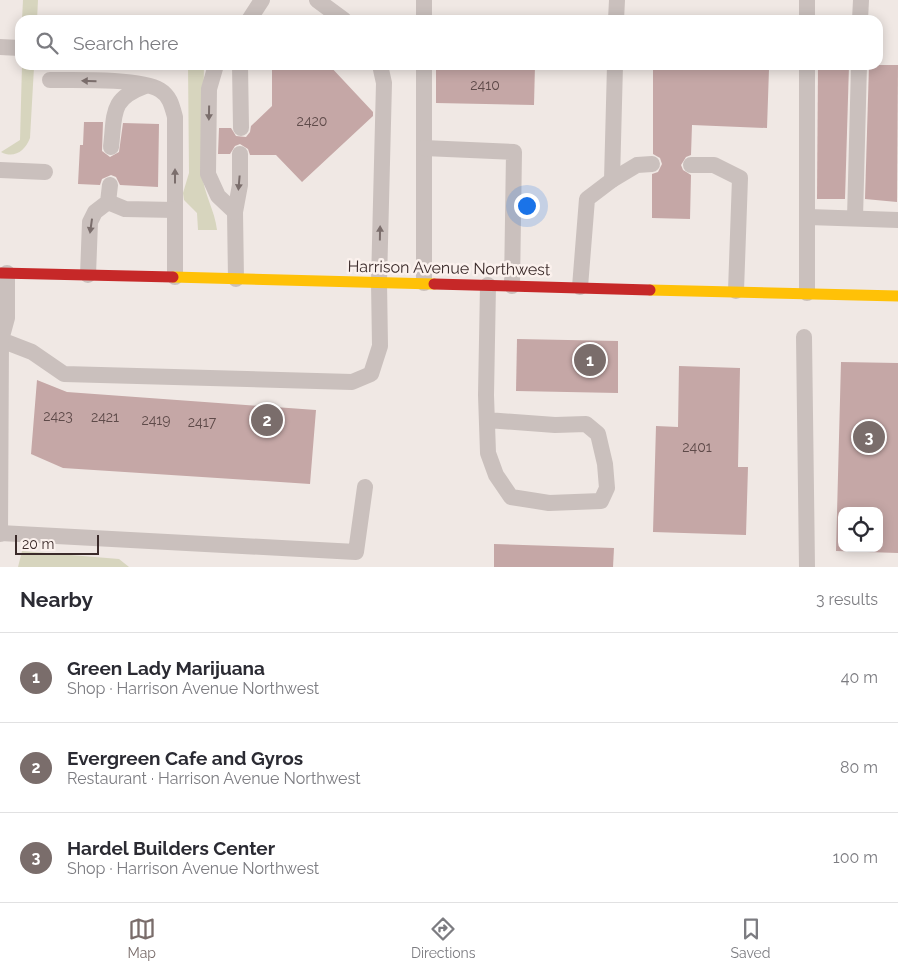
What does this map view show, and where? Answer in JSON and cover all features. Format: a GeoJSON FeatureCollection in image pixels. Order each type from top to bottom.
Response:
{"type":"FeatureCollection","features":[{"type":"Feature","properties":{"kind":"main road","name":"Harrison Avenue Northwest"},"geometry":{"type":"LineString","coordinates":[[4,273],[898,296]]}},
{"type":"Feature","properties":{"kind":"lane"},"geometry":{"type":"LineString","coordinates":[[252,15],[262,0]]}},
{"type":"Feature","properties":{"kind":"lane"},"geometry":{"type":"LineString","coordinates":[[317,0],[337,15]]}},
{"type":"Feature","properties":{"kind":"lane"},"geometry":{"type":"LineString","coordinates":[[424,0],[424,15]]}},
{"type":"Feature","properties":{"kind":"lane"},"geometry":{"type":"LineString","coordinates":[[616,15],[617,0]]}},
{"type":"Feature","properties":{"kind":"lane"},"geometry":{"type":"LineString","coordinates":[[807,15],[808,0]]}},
{"type":"Feature","properties":{"kind":"lane"},"geometry":{"type":"LineString","coordinates":[[860,15],[861,0]]}},
{"type":"Feature","properties":{"kind":"lane"},"geometry":{"type":"LineString","coordinates":[[0,47],[15,48]]}},
{"type":"Feature","properties":{"kind":"lane"},"geometry":{"type":"LineString","coordinates":[[215,70],[209,89],[208,174],[218,196],[235,212]]}},
{"type":"Feature","properties":{"kind":"lane"},"geometry":{"type":"LineString","coordinates":[[240,70],[241,128]]}},
{"type":"Feature","properties":{"kind":"lane"},"geometry":{"type":"LineString","coordinates":[[0,341],[32,352],[64,374],[352,382],[372,374],[380,346],[379,282],[384,83],[381,70]]}},
{"type":"Feature","properties":{"kind":"lane"},"geometry":{"type":"LineString","coordinates":[[424,70],[424,283]]}},
{"type":"Feature","properties":{"kind":"lane"},"geometry":{"type":"LineString","coordinates":[[612,180],[615,70]]}},
{"type":"Feature","properties":{"kind":"lane"},"geometry":{"type":"LineString","coordinates":[[807,70],[807,293]]}},
{"type":"Feature","properties":{"kind":"lane"},"geometry":{"type":"LineString","coordinates":[[855,218],[859,70]]}},
{"type":"Feature","properties":{"kind":"lane"},"geometry":{"type":"LineString","coordinates":[[50,80],[108,81],[145,86],[160,90],[170,99],[175,116],[175,277]]}},
{"type":"Feature","properties":{"kind":"lane"},"geometry":{"type":"LineString","coordinates":[[111,146],[116,107],[128,92],[145,86]]}},
{"type":"Feature","properties":{"kind":"lane"},"geometry":{"type":"LineString","coordinates":[[424,148],[514,152],[512,286]]}},
{"type":"Feature","properties":{"kind":"lane"},"geometry":{"type":"LineString","coordinates":[[236,279],[235,212],[240,185],[240,154]]}},
{"type":"Feature","properties":{"kind":"lane"},"geometry":{"type":"LineString","coordinates":[[580,287],[587,200],[612,180],[637,165],[652,164]]}},
{"type":"Feature","properties":{"kind":"lane"},"geometry":{"type":"LineString","coordinates":[[691,165],[714,165],[740,178],[736,291]]}},
{"type":"Feature","properties":{"kind":"lane"},"geometry":{"type":"LineString","coordinates":[[0,170],[45,172]]}},
{"type":"Feature","properties":{"kind":"lane"},"geometry":{"type":"LineString","coordinates":[[88,275],[90,222],[95,212],[108,202],[110,185]]}},
{"type":"Feature","properties":{"kind":"lane"},"geometry":{"type":"LineString","coordinates":[[108,202],[125,209],[175,210]]}},
{"type":"Feature","properties":{"kind":"lane"},"geometry":{"type":"LineString","coordinates":[[808,217],[898,220]]}},
{"type":"Feature","properties":{"kind":"lane"},"geometry":{"type":"LineString","coordinates":[[4,273],[6,318],[0,341],[0,533],[356,552],[365,487]]}},
{"type":"Feature","properties":{"kind":"lane"},"geometry":{"type":"LineString","coordinates":[[487,420],[555,425],[586,424],[598,434],[605,464],[607,488],[602,501],[549,503],[511,497],[496,475],[488,453],[487,420],[488,285]]}},
{"type":"Feature","properties":{"kind":"lane"},"geometry":{"type":"LineString","coordinates":[[804,337],[807,567]]}},
{"type":"Feature","properties":{"kind":"shaded area"},"geometry":{"type":"Polygon","coordinates":[[[23,0],[38,0],[37,15],[22,15],[23,0]]]}},
{"type":"Feature","properties":{"kind":"shaded area"},"geometry":{"type":"Polygon","coordinates":[[[22,70],[34,70],[30,138],[25,147],[15,154],[10,155],[1,152],[20,140],[22,70]]]}},
{"type":"Feature","properties":{"kind":"shaded area"},"geometry":{"type":"Polygon","coordinates":[[[188,70],[204,70],[202,174],[217,230],[198,230],[197,213],[184,200],[183,193],[189,173],[188,70]]]}},
{"type":"Feature","properties":{"kind":"shaded area"},"geometry":{"type":"Polygon","coordinates":[[[22,551],[119,559],[129,567],[18,567],[22,551]]]}},
{"type":"Feature","properties":{"kind":"building"},"geometry":{"type":"Polygon","coordinates":[[[883,65],[898,65],[897,202],[865,199],[869,70],[883,70],[883,65]]]}},
{"type":"Feature","properties":{"kind":"building"},"geometry":{"type":"Polygon","coordinates":[[[272,70],[334,70],[373,112],[373,116],[302,182],[276,155],[250,155],[248,149],[240,144],[235,146],[230,154],[218,154],[219,128],[231,128],[236,136],[246,137],[250,132],[251,126],[272,106],[272,70]]]}},
{"type":"Feature","properties":{"kind":"building"},"geometry":{"type":"Polygon","coordinates":[[[436,70],[535,70],[534,105],[436,103],[436,70]]]}},
{"type":"Feature","properties":{"kind":"building"},"geometry":{"type":"Polygon","coordinates":[[[653,70],[769,70],[767,128],[692,125],[691,155],[686,157],[681,165],[683,170],[691,175],[690,219],[652,218],[652,174],[658,172],[662,164],[660,158],[653,154],[653,70]]]}},
{"type":"Feature","properties":{"kind":"building"},"geometry":{"type":"Polygon","coordinates":[[[818,70],[849,70],[845,199],[817,199],[818,70]]]}},
{"type":"Feature","properties":{"kind":"building"},"geometry":{"type":"Polygon","coordinates":[[[84,122],[103,122],[102,151],[110,157],[119,152],[123,123],[159,124],[158,187],[120,185],[116,177],[111,175],[102,179],[100,185],[78,184],[80,145],[83,145],[84,122]]]}},
{"type":"Feature","properties":{"kind":"building"},"geometry":{"type":"Polygon","coordinates":[[[517,339],[618,341],[618,393],[516,391],[517,339]]]}},
{"type":"Feature","properties":{"kind":"building"},"geometry":{"type":"Polygon","coordinates":[[[841,362],[898,363],[898,553],[867,552],[883,552],[883,507],[838,507],[838,551],[836,551],[841,362]]]}},
{"type":"Feature","properties":{"kind":"building"},"geometry":{"type":"Polygon","coordinates":[[[679,366],[740,368],[738,467],[748,467],[746,535],[653,532],[656,426],[678,427],[679,366]]]}},
{"type":"Feature","properties":{"kind":"building"},"geometry":{"type":"Polygon","coordinates":[[[37,380],[67,392],[316,410],[310,484],[63,468],[31,454],[37,380]]]}},
{"type":"Feature","properties":{"kind":"building"},"geometry":{"type":"Polygon","coordinates":[[[494,544],[614,548],[613,567],[494,567],[494,544]]]}},
{"type":"Feature","properties":{"kind":"traffic: slow"},"geometry":{"type":"LineString","coordinates":[[173,277],[434,284]]}},
{"type":"Feature","properties":{"kind":"traffic: slow"},"geometry":{"type":"LineString","coordinates":[[650,290],[898,296]]}},
{"type":"Feature","properties":{"kind":"traffic: jam"},"geometry":{"type":"LineString","coordinates":[[0,273],[173,277]]}},
{"type":"Feature","properties":{"kind":"traffic: jam"},"geometry":{"type":"LineString","coordinates":[[434,284],[650,290]]}},
{"type":"Feature","properties":{"kind":"place","name":"Green Lady Marijuana"},"geometry":{"type":"Point","coordinates":[590,360]}},
{"type":"Feature","properties":{"kind":"place","name":"Evergreen Cafe and Gyros"},"geometry":{"type":"Point","coordinates":[267,420]}},
{"type":"Feature","properties":{"kind":"place","name":"Hardel Builders Center"},"geometry":{"type":"Point","coordinates":[869,437]}}]}
